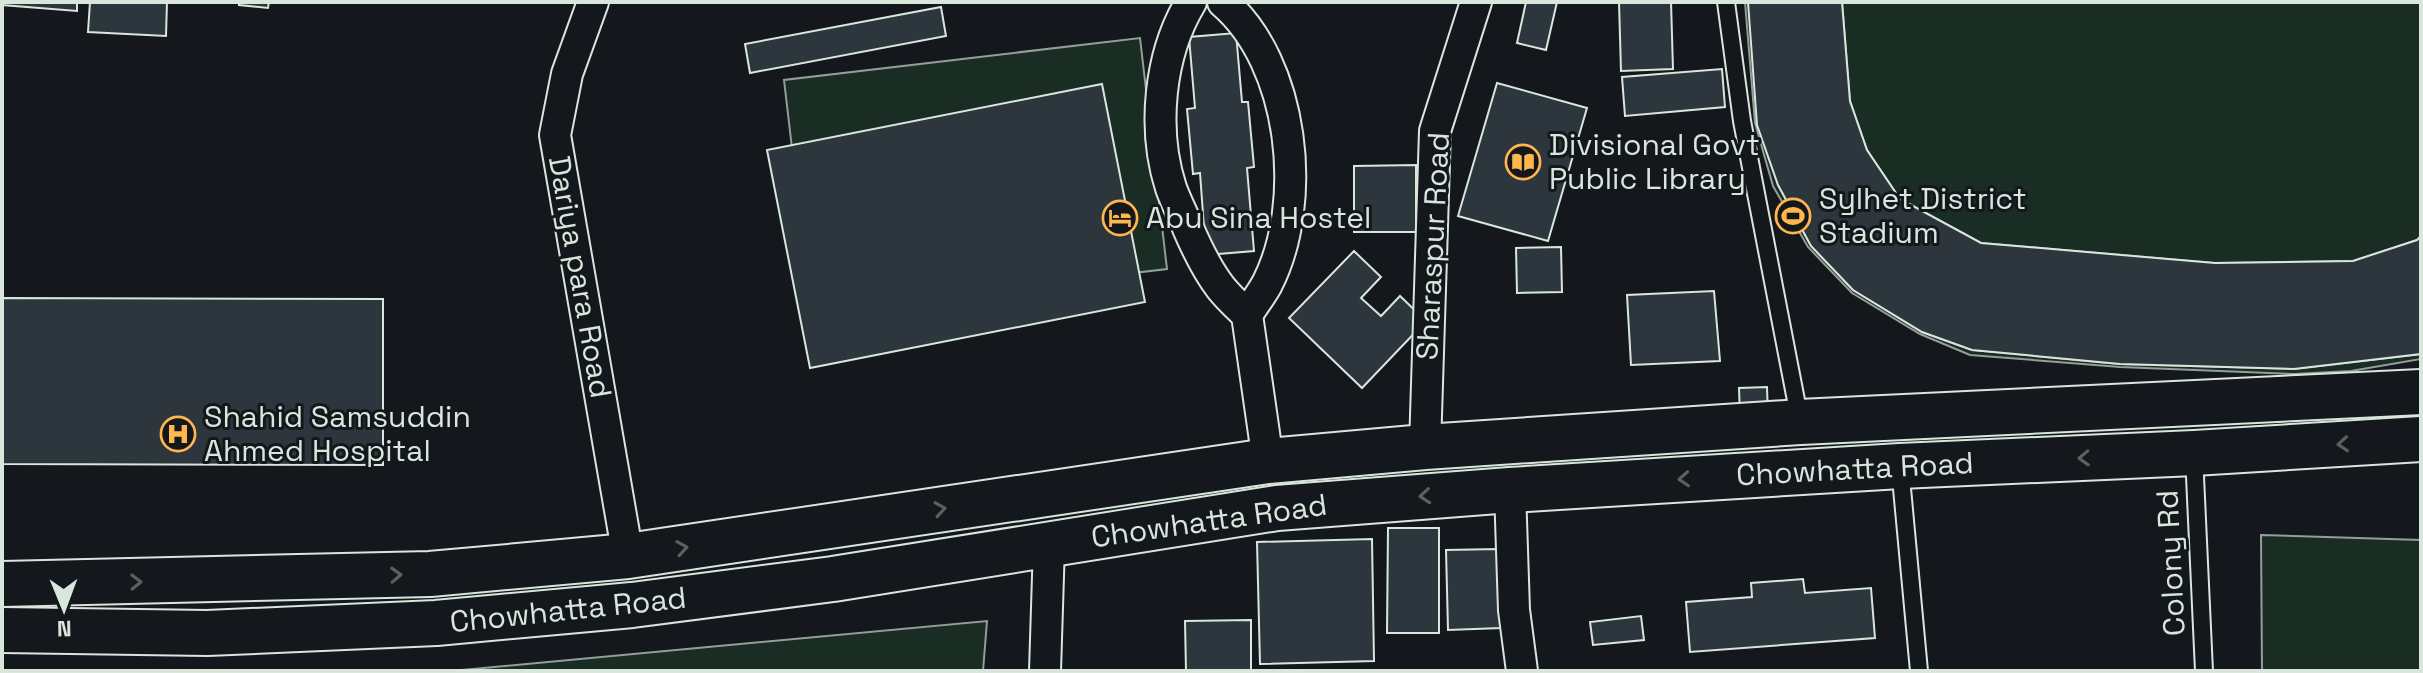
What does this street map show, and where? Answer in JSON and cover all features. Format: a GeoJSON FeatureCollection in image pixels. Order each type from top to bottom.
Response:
{"type":"FeatureCollection","features":[{"type":"Feature","properties":{"kind":"main road","name":"Chowhatta Road"},"geometry":{"type":"LineString","coordinates":[[2,584],[430,574],[628,556],[1268,461],[1425,447],[1800,422],[2421,392]]}},
{"type":"Feature","properties":{"kind":"main road"},"geometry":{"type":"LineString","coordinates":[[2190,404],[2194,453]]}},
{"type":"Feature","properties":{"kind":"main road","name":"Chowhatta Road"},"geometry":{"type":"LineString","coordinates":[[2,630],[207,633],[436,623],[632,605],[833,579],[1277,508],[1900,466],[2421,439]]}},
{"type":"Feature","properties":{"kind":"main road"},"geometry":{"type":"LineString","coordinates":[[628,556],[632,605]]}},
{"type":"Feature","properties":{"kind":"street","name":"Dariya para Road"},"geometry":{"type":"LineString","coordinates":[[593,2],[567,74],[555,135],[628,556]]}},
{"type":"Feature","properties":{"kind":"street"},"geometry":{"type":"LineString","coordinates":[[1191,2],[1177,31],[1164,79],[1161,107],[1163,154],[1171,189],[1200,255],[1221,288],[1247,315],[1268,461]]}},
{"type":"Feature","properties":{"kind":"street"},"geometry":{"type":"LineString","coordinates":[[1223,2],[1240,17],[1262,49],[1274,79],[1286,135],[1290,179],[1284,234],[1268,283],[1247,315]]}},
{"type":"Feature","properties":{"kind":"street","name":"Sharaspur Road"},"geometry":{"type":"LineString","coordinates":[[1425,447],[1435,131],[1476,2]]}},
{"type":"Feature","properties":{"kind":"street"},"geometry":{"type":"LineString","coordinates":[[1510,490],[1514,610],[1522,671]]}},
{"type":"Feature","properties":{"kind":"street"},"geometry":{"type":"LineString","coordinates":[[1045,671],[1049,544]]}},
{"type":"Feature","properties":{"kind":"lane"},"geometry":{"type":"LineString","coordinates":[[1726,2],[1742,121],[1800,422]]}},
{"type":"Feature","properties":{"kind":"lane","name":"Colony Rd"},"geometry":{"type":"LineString","coordinates":[[2194,453],[2204,671]]}},
{"type":"Feature","properties":{"kind":"lane"},"geometry":{"type":"LineString","coordinates":[[1900,466],[1919,671]]}},
{"type":"Feature","properties":{"kind":"green space","name":"Sylhet District Stadium"},"geometry":{"type":"Polygon","coordinates":[[[1745,2],[1748,2],[1778,185],[1811,246],[1853,290],[1922,332],[1972,350],[2120,364],[2294,369],[2421,354],[2421,359],[2351,371],[2294,374],[2120,367],[1970,355],[1920,334],[1852,293],[1808,247],[1773,186],[1755,123],[1745,2]]]}},
{"type":"Feature","properties":{"kind":"green space","name":"Sylhet District Stadium"},"geometry":{"type":"Polygon","coordinates":[[[1842,2],[2421,2],[2421,236],[2353,261],[2215,263],[1981,243],[1900,199],[1867,150],[1850,101],[1842,2]]]}},
{"type":"Feature","properties":{"kind":"green space"},"geometry":{"type":"Polygon","coordinates":[[[1140,38],[1167,269],[811,311],[784,80],[1140,38]]]}},
{"type":"Feature","properties":{"kind":"green space"},"geometry":{"type":"Polygon","coordinates":[[[2261,535],[2421,540],[2421,671],[2262,671],[2261,535]]]}},
{"type":"Feature","properties":{"kind":"green space"},"geometry":{"type":"Polygon","coordinates":[[[987,621],[983,671],[451,671],[987,621]]]}},
{"type":"Feature","properties":{"kind":"building"},"geometry":{"type":"Polygon","coordinates":[[[2,2],[77,2],[77,11],[2,5],[2,2]]]}},
{"type":"Feature","properties":{"kind":"building"},"geometry":{"type":"Polygon","coordinates":[[[90,2],[167,2],[166,36],[88,32],[90,2]]]}},
{"type":"Feature","properties":{"kind":"building"},"geometry":{"type":"Polygon","coordinates":[[[239,2],[269,2],[268,8],[239,5],[239,2]]]}},
{"type":"Feature","properties":{"kind":"building"},"geometry":{"type":"Polygon","coordinates":[[[1526,2],[1557,2],[1546,50],[1517,43],[1526,2]]]}},
{"type":"Feature","properties":{"kind":"building"},"geometry":{"type":"Polygon","coordinates":[[[1619,2],[1671,2],[1673,69],[1621,71],[1619,2]]]}},
{"type":"Feature","properties":{"kind":"building"},"geometry":{"type":"Polygon","coordinates":[[[1748,2],[1842,2],[1850,101],[1867,150],[1900,199],[1981,243],[2215,263],[2353,261],[2421,236],[2421,354],[2294,369],[2120,364],[1972,350],[1922,332],[1853,290],[1811,246],[1778,185],[1757,125],[1748,2]]]}},
{"type":"Feature","properties":{"kind":"building"},"geometry":{"type":"Polygon","coordinates":[[[941,7],[946,36],[750,73],[745,44],[941,7]]]}},
{"type":"Feature","properties":{"kind":"building"},"geometry":{"type":"Polygon","coordinates":[[[1236,33],[1242,102],[1248,102],[1254,167],[1247,168],[1254,251],[1206,255],[1200,173],[1193,174],[1187,109],[1195,108],[1189,37],[1236,33]]]}},
{"type":"Feature","properties":{"kind":"building"},"geometry":{"type":"Polygon","coordinates":[[[1722,69],[1725,107],[1625,116],[1622,77],[1722,69]]]}},
{"type":"Feature","properties":{"kind":"building","name":"Divisional Govt Public Library"},"geometry":{"type":"Polygon","coordinates":[[[1497,83],[1587,108],[1548,241],[1458,216],[1497,83]]]}},
{"type":"Feature","properties":{"kind":"building"},"geometry":{"type":"Polygon","coordinates":[[[1102,84],[1145,302],[810,368],[767,150],[1102,84]]]}},
{"type":"Feature","properties":{"kind":"building"},"geometry":{"type":"Polygon","coordinates":[[[1416,165],[1416,232],[1354,232],[1354,166],[1416,165]]]}},
{"type":"Feature","properties":{"kind":"building"},"geometry":{"type":"Polygon","coordinates":[[[1561,247],[1562,292],[1517,293],[1516,248],[1561,247]]]}},
{"type":"Feature","properties":{"kind":"building"},"geometry":{"type":"Polygon","coordinates":[[[1354,251],[1381,277],[1361,298],[1381,316],[1400,296],[1426,321],[1362,388],[1289,318],[1354,251]]]}},
{"type":"Feature","properties":{"kind":"building"},"geometry":{"type":"Polygon","coordinates":[[[1714,291],[1720,361],[1631,365],[1627,295],[1714,291]]]}},
{"type":"Feature","properties":{"kind":"building"},"geometry":{"type":"Polygon","coordinates":[[[2,298],[383,299],[383,465],[2,464],[2,298]]]}},
{"type":"Feature","properties":{"kind":"building"},"geometry":{"type":"Polygon","coordinates":[[[1767,387],[1768,416],[1740,417],[1739,388],[1767,387]]]}},
{"type":"Feature","properties":{"kind":"building"},"geometry":{"type":"Polygon","coordinates":[[[1388,528],[1439,528],[1439,633],[1387,633],[1388,528]]]}},
{"type":"Feature","properties":{"kind":"building"},"geometry":{"type":"Polygon","coordinates":[[[1372,539],[1374,661],[1260,664],[1257,542],[1372,539]]]}},
{"type":"Feature","properties":{"kind":"building"},"geometry":{"type":"Polygon","coordinates":[[[1498,549],[1501,628],[1448,630],[1446,550],[1498,549]]]}},
{"type":"Feature","properties":{"kind":"building"},"geometry":{"type":"Polygon","coordinates":[[[1803,579],[1805,593],[1871,588],[1875,638],[1690,652],[1686,602],[1752,597],[1751,583],[1803,579]]]}},
{"type":"Feature","properties":{"kind":"building"},"geometry":{"type":"Polygon","coordinates":[[[1641,616],[1644,640],[1593,645],[1590,622],[1641,616]]]}},
{"type":"Feature","properties":{"kind":"building"},"geometry":{"type":"Polygon","coordinates":[[[1251,620],[1251,671],[1186,671],[1185,621],[1251,620]]]}},
{"type":"Feature","properties":{"kind":"place","name":"Divisional Govt Public Library"},"geometry":{"type":"Point","coordinates":[1523,162]}},
{"type":"Feature","properties":{"kind":"place","name":"Sylhet District Stadium"},"geometry":{"type":"Point","coordinates":[1793,216]}},
{"type":"Feature","properties":{"kind":"place","name":"Abu Sina Hostel"},"geometry":{"type":"Point","coordinates":[1120,218]}},
{"type":"Feature","properties":{"kind":"place","name":"Shahid Samsuddin Ahmed Hospital"},"geometry":{"type":"Point","coordinates":[178,434]}}]}
